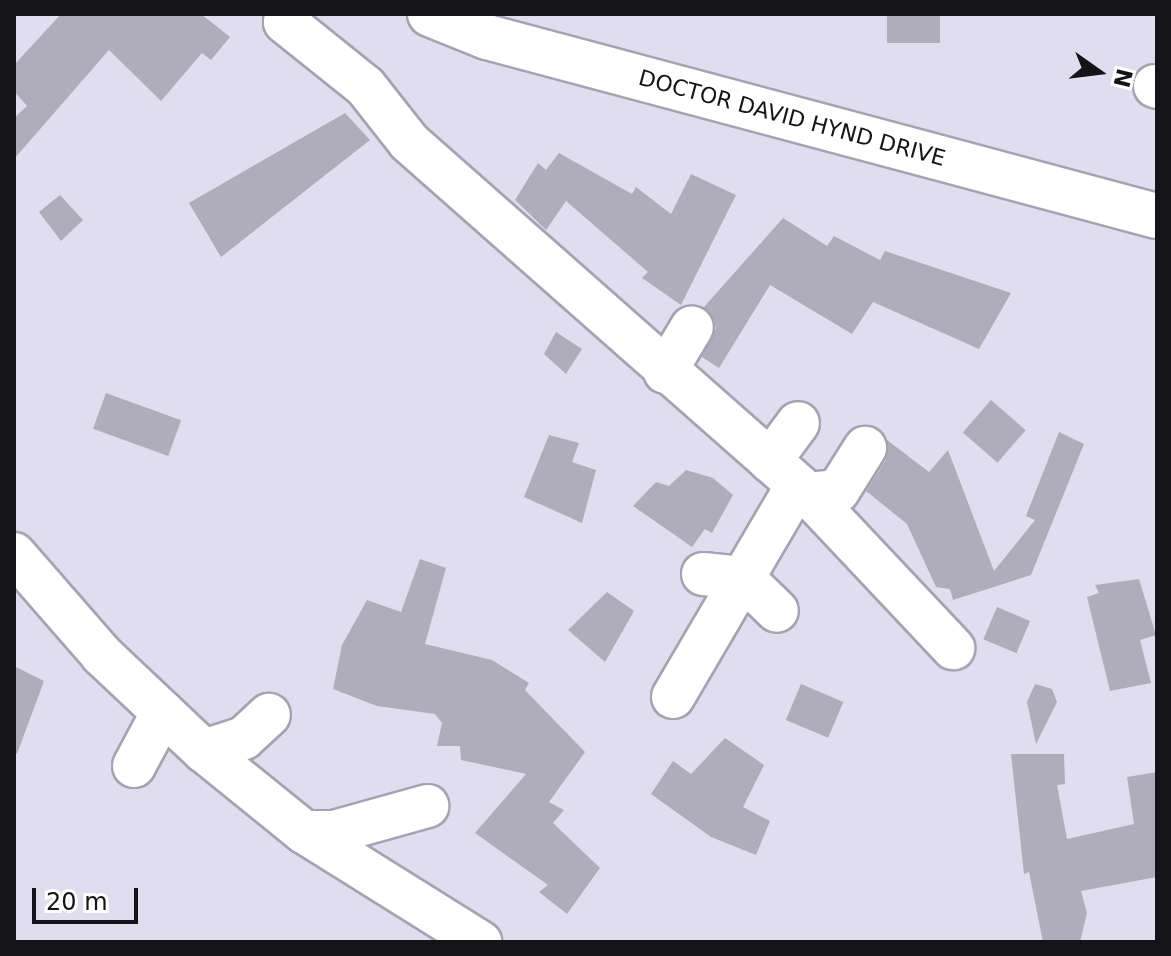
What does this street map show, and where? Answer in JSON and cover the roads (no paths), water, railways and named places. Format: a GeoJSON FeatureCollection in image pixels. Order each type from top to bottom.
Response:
{"type":"FeatureCollection","features":[{"type":"Feature","properties":{"kind":"main road","name":"DOCTOR DAVID HYND DRIVE"},"geometry":{"type":"LineString","coordinates":[[430,14],[487,37],[1157,216]]}},
{"type":"Feature","properties":{"kind":"street"},"geometry":{"type":"LineString","coordinates":[[283,17],[365,86],[409,142],[547,245],[621,307],[665,372],[792,480],[953,648]]}},
{"type":"Feature","properties":{"kind":"street"},"geometry":{"type":"LineString","coordinates":[[665,372],[692,327]]}},
{"type":"Feature","properties":{"kind":"street"},"geometry":{"type":"LineString","coordinates":[[673,697],[723,576],[792,480],[798,423]]}},
{"type":"Feature","properties":{"kind":"street"},"geometry":{"type":"LineString","coordinates":[[792,480],[838,491],[865,448]]}},
{"type":"Feature","properties":{"kind":"street"},"geometry":{"type":"LineString","coordinates":[[14,554],[163,712],[204,751],[304,832],[480,942]]}},
{"type":"Feature","properties":{"kind":"street"},"geometry":{"type":"LineString","coordinates":[[723,576],[777,611]]}},
{"type":"Feature","properties":{"kind":"street"},"geometry":{"type":"LineString","coordinates":[[134,766],[163,712]]}},
{"type":"Feature","properties":{"kind":"street"},"geometry":{"type":"LineString","coordinates":[[204,751],[244,738],[269,715]]}},
{"type":"Feature","properties":{"kind":"street"},"geometry":{"type":"LineString","coordinates":[[304,832],[334,832],[427,806]]}}]}
